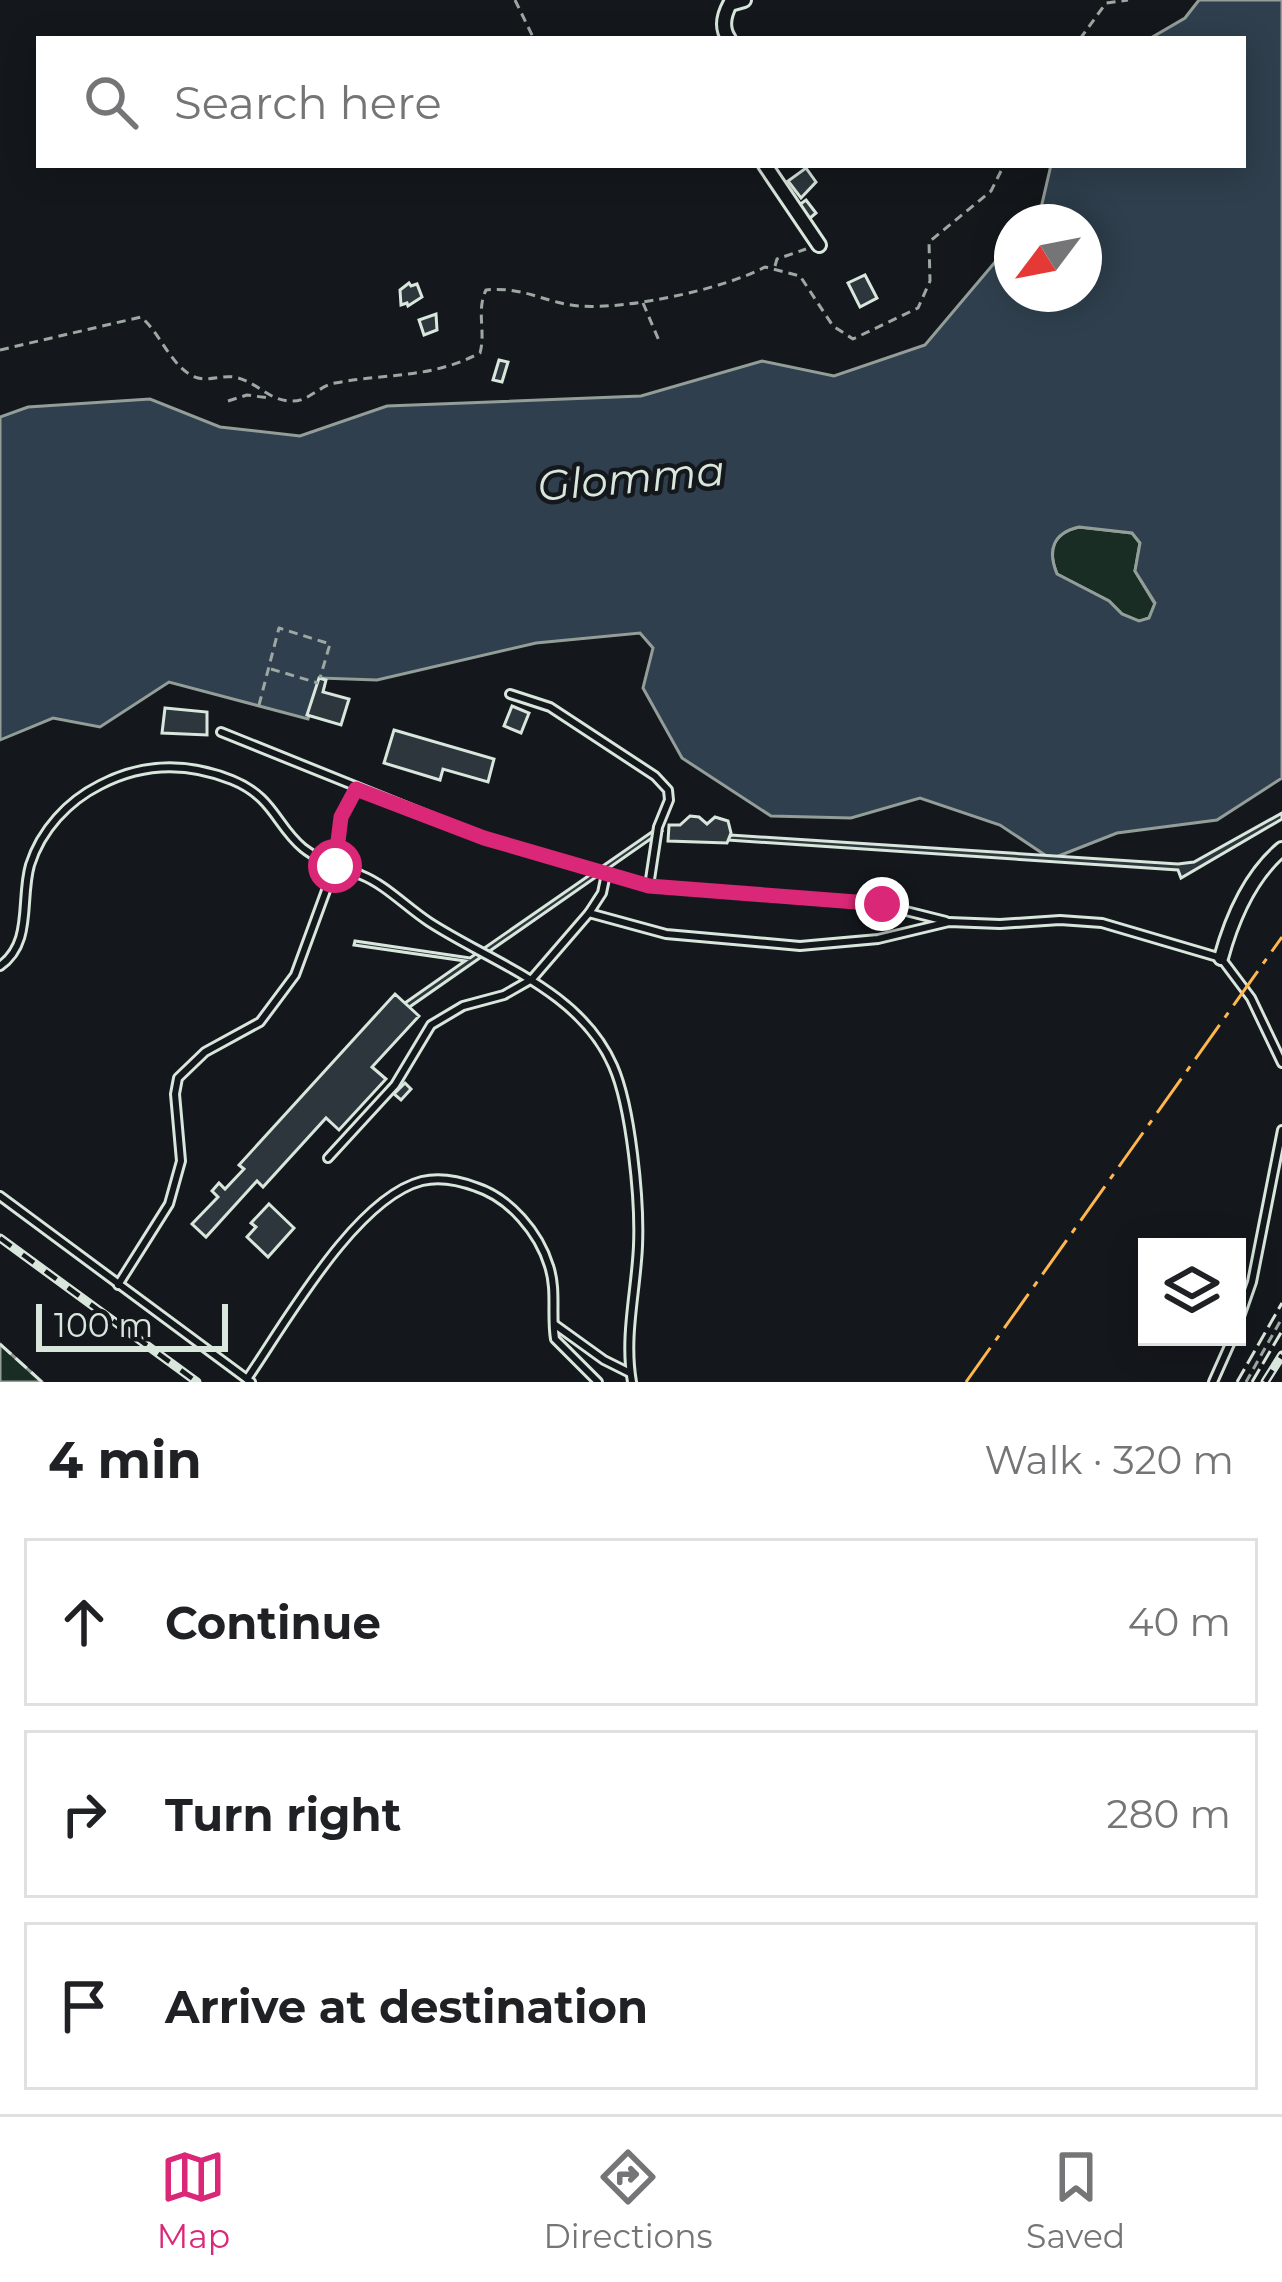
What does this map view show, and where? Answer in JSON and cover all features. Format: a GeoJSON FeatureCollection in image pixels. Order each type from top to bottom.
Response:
{"type":"FeatureCollection","features":[{"type":"Feature","properties":{"kind":"street"},"geometry":{"type":"LineString","coordinates":[[728,36],[724,22],[730,4],[744,0]]}},
{"type":"Feature","properties":{"kind":"street"},"geometry":{"type":"LineString","coordinates":[[767,168],[819,244]]}},
{"type":"Feature","properties":{"kind":"street"},"geometry":{"type":"LineString","coordinates":[[1221,958],[1254,879],[1282,849]]}},
{"type":"Feature","properties":{"kind":"lane"},"geometry":{"type":"LineString","coordinates":[[510,694],[550,707],[655,776],[668,790],[649,886]]}},
{"type":"Feature","properties":{"kind":"lane"},"geometry":{"type":"LineString","coordinates":[[220,732],[484,838],[649,886],[882,904],[950,922],[1102,923],[1221,958],[1251,998],[1282,1063]]}},
{"type":"Feature","properties":{"kind":"lane"},"geometry":{"type":"LineString","coordinates":[[0,966],[17,950],[30,864],[57,818],[86,793],[146,768],[186,767],[237,782],[262,797],[302,848],[365,876],[430,922],[532,979],[594,1035],[613,1065],[628,1118],[639,1243],[630,1318],[631,1377]]}},
{"type":"Feature","properties":{"kind":"lane"},"geometry":{"type":"LineString","coordinates":[[118,1286],[170,1204],[181,1161],[178,1078],[205,1052],[260,1022],[295,975],[335,866],[341,817],[356,789]]}},
{"type":"Feature","properties":{"kind":"lane"},"geometry":{"type":"LineString","coordinates":[[328,1157],[395,1085],[431,1024],[532,979],[589,913],[602,893],[606,874]]}},
{"type":"Feature","properties":{"kind":"lane"},"geometry":{"type":"LineString","coordinates":[[589,913],[665,934],[800,946],[878,939],[950,922]]}},
{"type":"Feature","properties":{"kind":"lane"},"geometry":{"type":"LineString","coordinates":[[1246,1299],[1282,1130]]}},
{"type":"Feature","properties":{"kind":"lane"},"geometry":{"type":"LineString","coordinates":[[0,1196],[249,1381],[342,1241],[383,1203],[424,1180],[450,1180],[481,1188],[518,1214],[548,1264],[558,1345],[598,1382]]}},
{"type":"Feature","properties":{"kind":"lane"},"geometry":{"type":"LineString","coordinates":[[554,1324],[631,1377]]}},
{"type":"Feature","properties":{"kind":"lane"},"geometry":{"type":"LineString","coordinates":[[1213,1382],[1229,1346]]}},
{"type":"Feature","properties":{"kind":"path"},"geometry":{"type":"LineString","coordinates":[[515,0],[533,36]]}},
{"type":"Feature","properties":{"kind":"path"},"geometry":{"type":"LineString","coordinates":[[1082,36],[1106,3],[1128,0]]}},
{"type":"Feature","properties":{"kind":"path"},"geometry":{"type":"LineString","coordinates":[[228,401],[257,396],[291,402],[331,383],[444,370],[480,353],[484,335],[479,304],[486,290],[511,287],[579,306],[642,301],[774,268],[800,276],[833,326],[854,339],[918,308],[929,281],[929,242],[991,190],[1002,168]]}},
{"type":"Feature","properties":{"kind":"path"},"geometry":{"type":"LineString","coordinates":[[774,268],[777,259],[819,244]]}},
{"type":"Feature","properties":{"kind":"path"},"geometry":{"type":"LineString","coordinates":[[642,301],[660,343]]}},
{"type":"Feature","properties":{"kind":"path"},"geometry":{"type":"LineString","coordinates":[[0,350],[141,316],[188,374],[255,383],[271,398]]}},
{"type":"Feature","properties":{"kind":"path"},"geometry":{"type":"LineString","coordinates":[[255,383],[257,396]]}},
{"type":"Feature","properties":{"kind":"path"},"geometry":{"type":"LineString","coordinates":[[259,705],[269,668],[280,628],[330,644],[319,681],[269,668]]}},
{"type":"Feature","properties":{"kind":"path"},"geometry":{"type":"LineString","coordinates":[[1246,1382],[1282,1318]]}},
{"type":"Feature","properties":{"kind":"green space"},"geometry":{"type":"Polygon","coordinates":[[[1079,527],[1132,533],[1140,543],[1135,571],[1155,604],[1149,618],[1139,622],[1122,614],[1109,601],[1057,574],[1054,544],[1079,527]]]}},
{"type":"Feature","properties":{"kind":"green space"},"geometry":{"type":"Polygon","coordinates":[[[0,1344],[42,1382],[0,1382],[0,1344]]]}},
{"type":"Feature","properties":{"kind":"water","name":"Glomma"},"geometry":{"type":"Polygon","coordinates":[[[1199,0],[1282,0],[1282,778],[1217,820],[1117,833],[1051,859],[1000,825],[920,798],[851,818],[771,816],[682,758],[643,688],[653,648],[640,633],[536,643],[377,680],[320,678],[308,719],[169,682],[100,727],[53,718],[0,740],[0,417],[28,407],[150,399],[220,427],[300,436],[387,406],[641,396],[762,361],[834,376],[925,345],[994,263],[994,312],[1102,312],[1102,204],[1042,204],[1050,168],[1246,168],[1246,36],[1154,36],[1185,18],[1199,0]],[[1079,527],[1054,544],[1057,574],[1139,621],[1149,618],[1155,603],[1135,571],[1140,543],[1132,533],[1079,527]]]}},
{"type":"Feature","properties":{"kind":"building"},"geometry":{"type":"Polygon","coordinates":[[[806,168],[816,182],[801,198],[788,181],[806,168]]]}},
{"type":"Feature","properties":{"kind":"building"},"geometry":{"type":"Polygon","coordinates":[[[806,200],[816,213],[809,219],[799,205],[806,200]]]}},
{"type":"Feature","properties":{"kind":"building"},"geometry":{"type":"Polygon","coordinates":[[[865,275],[877,298],[860,307],[848,283],[865,275]]]}},
{"type":"Feature","properties":{"kind":"building"},"geometry":{"type":"Polygon","coordinates":[[[409,283],[417,284],[422,297],[401,305],[400,290],[409,283]]]}},
{"type":"Feature","properties":{"kind":"building"},"geometry":{"type":"Polygon","coordinates":[[[436,314],[437,330],[424,335],[419,320],[436,314]]]}},
{"type":"Feature","properties":{"kind":"building"},"geometry":{"type":"Polygon","coordinates":[[[499,360],[508,362],[502,382],[493,380],[499,360]]]}},
{"type":"Feature","properties":{"kind":"building"},"geometry":{"type":"Polygon","coordinates":[[[319,678],[326,680],[323,692],[349,699],[341,725],[307,715],[319,678]]]}},
{"type":"Feature","properties":{"kind":"building"},"geometry":{"type":"Polygon","coordinates":[[[512,706],[529,713],[521,733],[504,726],[512,706]]]}},
{"type":"Feature","properties":{"kind":"building"},"geometry":{"type":"Polygon","coordinates":[[[165,708],[207,712],[207,735],[162,733],[165,708]]]}},
{"type":"Feature","properties":{"kind":"building"},"geometry":{"type":"Polygon","coordinates":[[[394,730],[494,759],[488,782],[443,769],[440,780],[384,763],[394,730]]]}},
{"type":"Feature","properties":{"kind":"building"},"geometry":{"type":"Polygon","coordinates":[[[1282,813],[1282,819],[1181,878],[1178,870],[727,840],[731,835],[1178,864],[1194,862],[1282,813]]]}},
{"type":"Feature","properties":{"kind":"building"},"geometry":{"type":"Polygon","coordinates":[[[690,816],[707,824],[715,817],[728,821],[727,843],[668,841],[669,825],[680,825],[690,816]]]}},
{"type":"Feature","properties":{"kind":"building"},"geometry":{"type":"Polygon","coordinates":[[[659,827],[662,831],[408,1008],[405,1003],[465,961],[354,945],[355,941],[470,958],[659,827]]]}},
{"type":"Feature","properties":{"kind":"building"},"geometry":{"type":"Polygon","coordinates":[[[395,994],[419,1016],[372,1067],[386,1079],[339,1130],[326,1118],[263,1187],[257,1181],[206,1237],[192,1224],[218,1197],[212,1191],[219,1183],[225,1189],[244,1169],[239,1165],[395,994]]]}},
{"type":"Feature","properties":{"kind":"building"},"geometry":{"type":"Polygon","coordinates":[[[405,1083],[411,1089],[401,1100],[394,1094],[405,1083]]]}},
{"type":"Feature","properties":{"kind":"building"},"geometry":{"type":"Polygon","coordinates":[[[269,1204],[294,1228],[268,1257],[247,1237],[256,1227],[251,1223],[269,1204]]]}},
{"type":"Feature","properties":{"kind":"railway"},"geometry":{"type":"LineString","coordinates":[[0,1238],[197,1382]]}},
{"type":"Feature","properties":{"kind":"railway"},"geometry":{"type":"LineString","coordinates":[[1265,1382],[1282,1355]]}},
{"type":"Feature","properties":{"kind":"fence"},"geometry":{"type":"LineString","coordinates":[[1237,1382],[1282,1303]]}},
{"type":"Feature","properties":{"kind":"fence"},"geometry":{"type":"LineString","coordinates":[[1252,1382],[1282,1331]]}},
{"type":"Feature","properties":{"kind":"fence"},"geometry":{"type":"LineString","coordinates":[[0,1344],[42,1382]]}},
{"type":"Feature","properties":{"kind":"power"},"geometry":{"type":"LineString","coordinates":[[966,1382],[1282,937]]}},
{"type":"Feature","properties":{"kind":"route"},"geometry":{"type":"LineString","coordinates":[[335,866],[341,817],[356,789],[484,838],[649,886],[882,904]]}}]}
